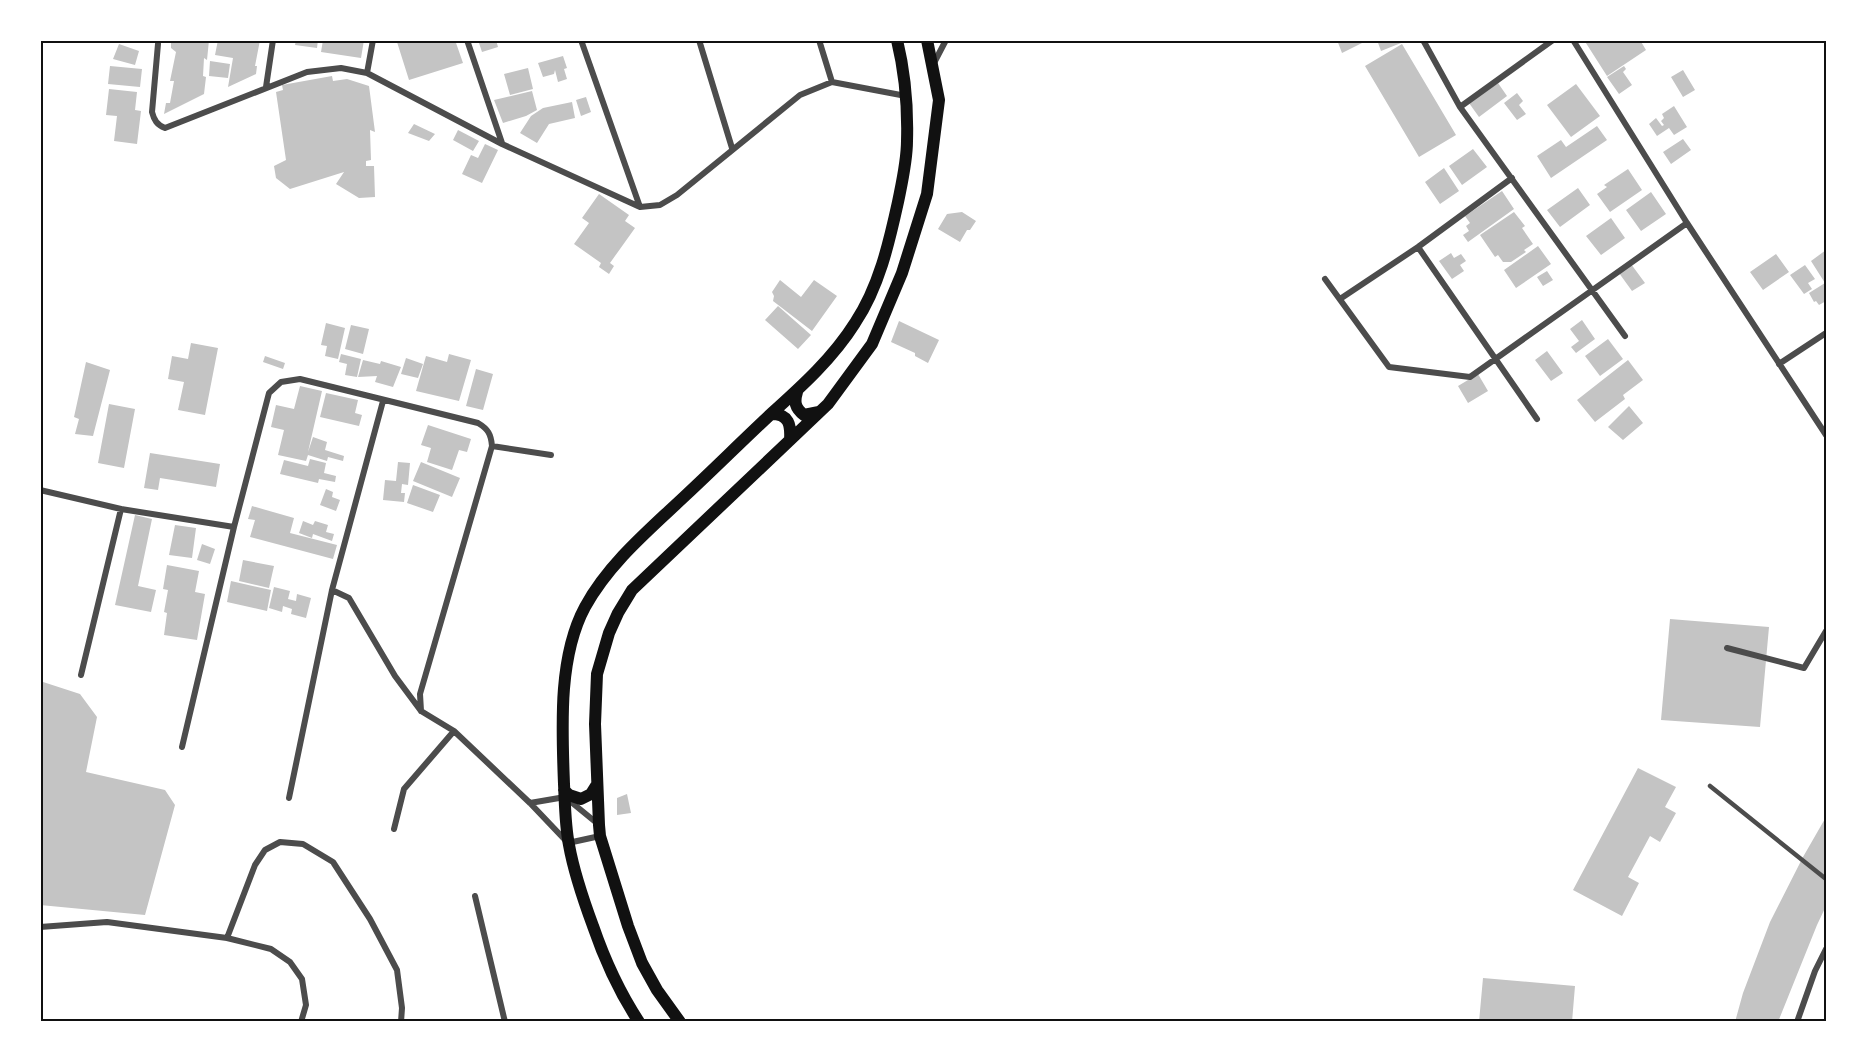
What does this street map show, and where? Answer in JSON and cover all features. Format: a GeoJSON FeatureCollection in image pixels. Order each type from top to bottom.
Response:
{"type":"FeatureCollection","features":[{"type":"Feature","properties":{"kind":"main road"},"geometry":{"type":"LineString","coordinates":[[639,1022],[603,957],[576,877],[568,843],[562,716],[570,651],[584,609],[595,590],[629,549],[797,392],[838,347],[856,322],[880,270],[903,178],[908,143],[907,96],[897,40]]}},
{"type":"Feature","properties":{"kind":"main road"},"geometry":{"type":"LineString","coordinates":[[680,1022],[657,990],[642,963],[628,926],[600,830],[596,786],[597,674],[609,633],[632,590],[828,404],[872,344],[902,273],[927,194],[939,100],[927,40]]}},
{"type":"Feature","properties":{"kind":"main road"},"geometry":{"type":"LineString","coordinates":[[797,392],[795,402],[798,410],[804,415],[819,412]]}},
{"type":"Feature","properties":{"kind":"main road"},"geometry":{"type":"LineString","coordinates":[[772,414],[780,414],[788,420],[791,427],[790,440]]}},
{"type":"Feature","properties":{"kind":"main road"},"geometry":{"type":"LineString","coordinates":[[565,794],[581,799],[591,794],[596,786]]}},
{"type":"Feature","properties":{"kind":"street"},"geometry":{"type":"LineString","coordinates":[[266,87],[273,40]]}},
{"type":"Feature","properties":{"kind":"street"},"geometry":{"type":"LineString","coordinates":[[368,73],[373,40]]}},
{"type":"Feature","properties":{"kind":"street"},"geometry":{"type":"LineString","coordinates":[[467,40],[502,144]]}},
{"type":"Feature","properties":{"kind":"street"},"geometry":{"type":"LineString","coordinates":[[581,40],[640,207]]}},
{"type":"Feature","properties":{"kind":"street"},"geometry":{"type":"LineString","coordinates":[[699,40],[732,148]]}},
{"type":"Feature","properties":{"kind":"street"},"geometry":{"type":"LineString","coordinates":[[819,40],[832,82]]}},
{"type":"Feature","properties":{"kind":"street"},"geometry":{"type":"LineString","coordinates":[[932,66],[946,40]]}},
{"type":"Feature","properties":{"kind":"street"},"geometry":{"type":"LineString","coordinates":[[1423,40],[1460,107],[1625,336]]}},
{"type":"Feature","properties":{"kind":"street"},"geometry":{"type":"LineString","coordinates":[[1460,107],[1554,40]]}},
{"type":"Feature","properties":{"kind":"street"},"geometry":{"type":"LineString","coordinates":[[1574,40],[1687,223],[1827,435]]}},
{"type":"Feature","properties":{"kind":"street"},"geometry":{"type":"LineString","coordinates":[[158,44],[152,112],[159,126],[171,127],[307,72],[341,68],[368,73],[502,144],[640,207],[660,205],[677,195],[800,95],[832,82],[907,96]]}},
{"type":"Feature","properties":{"kind":"street"},"geometry":{"type":"LineString","coordinates":[[1340,299],[1512,178]]}},
{"type":"Feature","properties":{"kind":"street"},"geometry":{"type":"LineString","coordinates":[[1325,279],[1389,367],[1470,377],[1687,223]]}},
{"type":"Feature","properties":{"kind":"street"},"geometry":{"type":"LineString","coordinates":[[1418,246],[1537,419]]}},
{"type":"Feature","properties":{"kind":"street"},"geometry":{"type":"LineString","coordinates":[[1779,364],[1827,333]]}},
{"type":"Feature","properties":{"kind":"street"},"geometry":{"type":"LineString","coordinates":[[182,747],[234,527],[269,393],[281,382],[300,379],[478,423],[486,428],[491,436],[492,446],[420,694],[421,711]]}},
{"type":"Feature","properties":{"kind":"street"},"geometry":{"type":"LineString","coordinates":[[289,798],[332,590],[383,401]]}},
{"type":"Feature","properties":{"kind":"street"},"geometry":{"type":"LineString","coordinates":[[492,446],[551,455]]}},
{"type":"Feature","properties":{"kind":"street"},"geometry":{"type":"LineString","coordinates":[[40,490],[122,509],[234,527]]}},
{"type":"Feature","properties":{"kind":"street"},"geometry":{"type":"LineString","coordinates":[[81,675],[122,509]]}},
{"type":"Feature","properties":{"kind":"street"},"geometry":{"type":"LineString","coordinates":[[332,590],[350,598],[395,676],[421,711],[454,730],[568,843],[600,830],[565,794],[530,803]]}},
{"type":"Feature","properties":{"kind":"street"},"geometry":{"type":"LineString","coordinates":[[1727,648],[1804,668],[1827,631]]}},
{"type":"Feature","properties":{"kind":"street"},"geometry":{"type":"LineString","coordinates":[[394,829],[404,789],[454,730]]}},
{"type":"Feature","properties":{"kind":"street"},"geometry":{"type":"LineString","coordinates":[[227,938],[255,865],[265,850],[280,842],[303,844],[333,862],[370,919],[397,970],[402,1008],[401,1022]]}},
{"type":"Feature","properties":{"kind":"street"},"geometry":{"type":"LineString","coordinates":[[475,896],[505,1021]]}},
{"type":"Feature","properties":{"kind":"street"},"geometry":{"type":"LineString","coordinates":[[40,927],[107,922],[227,938],[271,949],[290,962],[302,978],[306,1005],[301,1022]]}},
{"type":"Feature","properties":{"kind":"street"},"geometry":{"type":"LineString","coordinates":[[1797,1022],[1815,971],[1827,949]]}},
{"type":"Feature","properties":{"kind":"lane"},"geometry":{"type":"LineString","coordinates":[[1710,786],[1827,879]]}},
{"type":"Feature","properties":{"kind":"building"},"geometry":{"type":"Polygon","coordinates":[[[171,40],[209,40],[207,60],[204,58],[203,76],[206,77],[204,94],[164,114],[166,103],[170,103],[174,81],[170,81],[176,52],[171,48],[171,40]]]}},
{"type":"Feature","properties":{"kind":"building"},"geometry":{"type":"Polygon","coordinates":[[[218,40],[260,40],[255,66],[257,66],[256,74],[228,87],[233,58],[215,55],[218,40]]]}},
{"type":"Feature","properties":{"kind":"building"},"geometry":{"type":"Polygon","coordinates":[[[296,40],[318,40],[317,48],[295,45],[296,40]]]}},
{"type":"Feature","properties":{"kind":"building"},"geometry":{"type":"Polygon","coordinates":[[[323,40],[364,40],[361,58],[321,52],[323,40]]]}},
{"type":"Feature","properties":{"kind":"building"},"geometry":{"type":"Polygon","coordinates":[[[402,40],[455,40],[463,63],[409,80],[397,42],[402,40]]]}},
{"type":"Feature","properties":{"kind":"building"},"geometry":{"type":"Polygon","coordinates":[[[478,40],[496,40],[498,47],[482,52],[478,40]]]}},
{"type":"Feature","properties":{"kind":"building"},"geometry":{"type":"Polygon","coordinates":[[[1337,40],[1368,40],[1342,53],[1337,40]]]}},
{"type":"Feature","properties":{"kind":"building"},"geometry":{"type":"Polygon","coordinates":[[[1377,40],[1400,40],[1401,43],[1381,51],[1377,40]]]}},
{"type":"Feature","properties":{"kind":"building"},"geometry":{"type":"Polygon","coordinates":[[[1584,40],[1640,40],[1646,50],[1607,76],[1584,40]]]}},
{"type":"Feature","properties":{"kind":"building"},"geometry":{"type":"Polygon","coordinates":[[[119,44],[139,51],[135,65],[113,59],[119,44]]]}},
{"type":"Feature","properties":{"kind":"building"},"geometry":{"type":"Polygon","coordinates":[[[1402,44],[1456,135],[1419,157],[1365,66],[1402,44]]]}},
{"type":"Feature","properties":{"kind":"building"},"geometry":{"type":"Polygon","coordinates":[[[563,56],[567,68],[564,69],[567,79],[558,82],[555,70],[554,74],[543,77],[538,63],[563,56]]]}},
{"type":"Feature","properties":{"kind":"building"},"geometry":{"type":"Polygon","coordinates":[[[210,61],[230,64],[228,78],[209,76],[210,61]]]}},
{"type":"Feature","properties":{"kind":"building"},"geometry":{"type":"Polygon","coordinates":[[[110,66],[142,69],[140,87],[108,84],[110,66]]]}},
{"type":"Feature","properties":{"kind":"building"},"geometry":{"type":"Polygon","coordinates":[[[1624,66],[1626,69],[1623,72],[1632,85],[1619,94],[1607,77],[1624,66]]]}},
{"type":"Feature","properties":{"kind":"building"},"geometry":{"type":"Polygon","coordinates":[[[528,68],[533,89],[510,95],[504,74],[528,68]]]}},
{"type":"Feature","properties":{"kind":"building"},"geometry":{"type":"Polygon","coordinates":[[[1683,70],[1695,90],[1683,97],[1671,77],[1683,70]]]}},
{"type":"Feature","properties":{"kind":"building"},"geometry":{"type":"Polygon","coordinates":[[[332,76],[333,81],[347,79],[369,86],[375,132],[370,130],[371,160],[366,161],[366,166],[374,166],[375,197],[359,198],[336,184],[344,172],[290,189],[276,178],[274,166],[286,160],[276,92],[283,90],[282,85],[332,76]]]}},
{"type":"Feature","properties":{"kind":"building"},"geometry":{"type":"Polygon","coordinates":[[[1498,83],[1507,96],[1479,117],[1469,103],[1498,83]]]}},
{"type":"Feature","properties":{"kind":"building"},"geometry":{"type":"Polygon","coordinates":[[[1576,84],[1600,116],[1571,137],[1547,105],[1576,84]]]}},
{"type":"Feature","properties":{"kind":"building"},"geometry":{"type":"Polygon","coordinates":[[[109,89],[137,92],[135,110],[141,111],[137,144],[114,141],[117,116],[106,115],[109,89]]]}},
{"type":"Feature","properties":{"kind":"building"},"geometry":{"type":"Polygon","coordinates":[[[532,91],[537,110],[503,123],[494,100],[532,91]]]}},
{"type":"Feature","properties":{"kind":"building"},"geometry":{"type":"Polygon","coordinates":[[[1517,93],[1523,101],[1519,105],[1526,114],[1517,120],[1504,103],[1517,93]]]}},
{"type":"Feature","properties":{"kind":"building"},"geometry":{"type":"Polygon","coordinates":[[[586,97],[591,112],[581,116],[576,100],[586,97]]]}},
{"type":"Feature","properties":{"kind":"building"},"geometry":{"type":"Polygon","coordinates":[[[572,102],[575,118],[549,124],[537,143],[520,133],[531,116],[543,108],[572,102]]]}},
{"type":"Feature","properties":{"kind":"building"},"geometry":{"type":"Polygon","coordinates":[[[1674,106],[1687,127],[1674,135],[1669,128],[1657,136],[1649,124],[1656,118],[1662,126],[1664,125],[1661,121],[1664,118],[1662,114],[1674,106]]]}},
{"type":"Feature","properties":{"kind":"building"},"geometry":{"type":"Polygon","coordinates":[[[414,124],[435,134],[429,141],[408,133],[414,124]]]}},
{"type":"Feature","properties":{"kind":"building"},"geometry":{"type":"Polygon","coordinates":[[[1597,126],[1607,140],[1551,178],[1537,156],[1561,140],[1566,147],[1597,126]]]}},
{"type":"Feature","properties":{"kind":"building"},"geometry":{"type":"Polygon","coordinates":[[[458,130],[479,141],[473,151],[453,140],[458,130]]]}},
{"type":"Feature","properties":{"kind":"building"},"geometry":{"type":"Polygon","coordinates":[[[1683,139],[1691,150],[1671,164],[1663,152],[1683,139]]]}},
{"type":"Feature","properties":{"kind":"building"},"geometry":{"type":"Polygon","coordinates":[[[485,144],[498,150],[482,183],[462,174],[471,155],[478,158],[485,144]]]}},
{"type":"Feature","properties":{"kind":"building"},"geometry":{"type":"Polygon","coordinates":[[[1473,149],[1487,167],[1462,185],[1449,166],[1473,149]]]}},
{"type":"Feature","properties":{"kind":"building"},"geometry":{"type":"Polygon","coordinates":[[[1444,168],[1459,191],[1440,204],[1425,182],[1444,168]]]}},
{"type":"Feature","properties":{"kind":"building"},"geometry":{"type":"Polygon","coordinates":[[[1628,169],[1642,190],[1610,212],[1597,194],[1607,187],[1604,185],[1628,169]]]}},
{"type":"Feature","properties":{"kind":"building"},"geometry":{"type":"Polygon","coordinates":[[[1578,188],[1590,205],[1560,227],[1547,210],[1578,188]]]}},
{"type":"Feature","properties":{"kind":"building"},"geometry":{"type":"Polygon","coordinates":[[[1502,191],[1514,209],[1468,242],[1463,235],[1469,231],[1466,226],[1470,223],[1465,216],[1502,191]]]}},
{"type":"Feature","properties":{"kind":"building"},"geometry":{"type":"Polygon","coordinates":[[[1651,192],[1666,214],[1641,231],[1626,210],[1651,192]]]}},
{"type":"Feature","properties":{"kind":"building"},"geometry":{"type":"Polygon","coordinates":[[[599,194],[629,215],[625,221],[635,228],[610,263],[614,266],[609,274],[599,267],[601,263],[574,244],[589,223],[582,218],[599,194]]]}},
{"type":"Feature","properties":{"kind":"building"},"geometry":{"type":"Polygon","coordinates":[[[962,212],[976,221],[960,242],[938,229],[947,214],[962,212]]]}},
{"type":"Feature","properties":{"kind":"building"},"geometry":{"type":"Polygon","coordinates":[[[1514,212],[1525,226],[1522,228],[1533,244],[1511,262],[1503,262],[1498,255],[1495,257],[1480,235],[1514,212]]]}},
{"type":"Feature","properties":{"kind":"building"},"geometry":{"type":"Polygon","coordinates":[[[1611,218],[1625,238],[1601,255],[1586,236],[1611,218]]]}},
{"type":"Feature","properties":{"kind":"building"},"geometry":{"type":"Polygon","coordinates":[[[1538,246],[1551,264],[1516,288],[1504,270],[1538,246]]]}},
{"type":"Feature","properties":{"kind":"building"},"geometry":{"type":"Polygon","coordinates":[[[1826,250],[1826,301],[1819,305],[1816,301],[1814,302],[1809,293],[1825,283],[1811,261],[1826,250]]]}},
{"type":"Feature","properties":{"kind":"building"},"geometry":{"type":"Polygon","coordinates":[[[1451,253],[1454,258],[1461,254],[1466,261],[1460,265],[1464,271],[1452,279],[1439,261],[1451,253]]]}},
{"type":"Feature","properties":{"kind":"building"},"geometry":{"type":"Polygon","coordinates":[[[1776,254],[1789,272],[1763,290],[1750,272],[1776,254]]]}},
{"type":"Feature","properties":{"kind":"building"},"geometry":{"type":"Polygon","coordinates":[[[1631,264],[1645,283],[1632,291],[1619,273],[1631,264]]]}},
{"type":"Feature","properties":{"kind":"building"},"geometry":{"type":"Polygon","coordinates":[[[1805,265],[1815,279],[1808,283],[1812,289],[1804,294],[1790,275],[1805,265]]]}},
{"type":"Feature","properties":{"kind":"building"},"geometry":{"type":"Polygon","coordinates":[[[1547,271],[1553,280],[1543,286],[1537,277],[1547,271]]]}},
{"type":"Feature","properties":{"kind":"building"},"geometry":{"type":"Polygon","coordinates":[[[780,280],[801,297],[814,280],[837,296],[812,331],[773,301],[772,292],[780,280]]]}},
{"type":"Feature","properties":{"kind":"building"},"geometry":{"type":"Polygon","coordinates":[[[778,306],[811,335],[798,349],[765,320],[778,306]]]}},
{"type":"Feature","properties":{"kind":"building"},"geometry":{"type":"Polygon","coordinates":[[[1582,320],[1595,339],[1576,353],[1571,347],[1579,341],[1570,329],[1582,320]]]}},
{"type":"Feature","properties":{"kind":"building"},"geometry":{"type":"Polygon","coordinates":[[[899,321],[939,340],[928,363],[915,356],[915,353],[891,342],[899,321]]]}},
{"type":"Feature","properties":{"kind":"building"},"geometry":{"type":"Polygon","coordinates":[[[326,323],[345,328],[338,359],[325,356],[327,346],[321,345],[326,323]]]}},
{"type":"Feature","properties":{"kind":"building"},"geometry":{"type":"Polygon","coordinates":[[[351,325],[369,329],[363,354],[345,349],[351,325]]]}},
{"type":"Feature","properties":{"kind":"building"},"geometry":{"type":"Polygon","coordinates":[[[1608,339],[1623,359],[1600,376],[1585,356],[1608,339]]]}},
{"type":"Feature","properties":{"kind":"building"},"geometry":{"type":"Polygon","coordinates":[[[191,343],[218,348],[205,415],[178,410],[184,382],[168,379],[172,356],[188,359],[191,343]]]}},
{"type":"Feature","properties":{"kind":"building"},"geometry":{"type":"Polygon","coordinates":[[[1547,351],[1563,373],[1551,381],[1535,360],[1547,351]]]}},
{"type":"Feature","properties":{"kind":"building"},"geometry":{"type":"Polygon","coordinates":[[[341,354],[361,359],[357,377],[345,375],[347,364],[339,362],[341,354]]]}},
{"type":"Feature","properties":{"kind":"building"},"geometry":{"type":"Polygon","coordinates":[[[449,354],[471,360],[459,401],[416,391],[426,356],[447,362],[449,354]]]}},
{"type":"Feature","properties":{"kind":"building"},"geometry":{"type":"Polygon","coordinates":[[[265,356],[285,363],[283,369],[263,362],[265,356]]]}},
{"type":"Feature","properties":{"kind":"building"},"geometry":{"type":"Polygon","coordinates":[[[406,358],[423,364],[418,378],[401,374],[406,358]]]}},
{"type":"Feature","properties":{"kind":"building"},"geometry":{"type":"Polygon","coordinates":[[[363,360],[380,364],[381,361],[401,367],[393,387],[375,382],[377,376],[358,377],[363,360]]]}},
{"type":"Feature","properties":{"kind":"building"},"geometry":{"type":"Polygon","coordinates":[[[1628,360],[1643,380],[1623,395],[1625,399],[1595,422],[1577,400],[1628,360]]]}},
{"type":"Feature","properties":{"kind":"building"},"geometry":{"type":"Polygon","coordinates":[[[86,362],[110,370],[93,436],[75,434],[79,419],[74,417],[86,362]]]}},
{"type":"Feature","properties":{"kind":"building"},"geometry":{"type":"Polygon","coordinates":[[[476,369],[493,374],[483,410],[466,406],[476,369]]]}},
{"type":"Feature","properties":{"kind":"building"},"geometry":{"type":"Polygon","coordinates":[[[1478,374],[1488,391],[1468,403],[1458,386],[1478,374]]]}},
{"type":"Feature","properties":{"kind":"building"},"geometry":{"type":"Polygon","coordinates":[[[300,386],[322,391],[308,452],[313,437],[327,442],[325,450],[344,456],[343,461],[328,457],[327,461],[308,455],[306,461],[278,455],[284,430],[271,427],[276,405],[294,409],[300,386]]]}},
{"type":"Feature","properties":{"kind":"building"},"geometry":{"type":"Polygon","coordinates":[[[326,393],[358,400],[355,413],[362,415],[359,426],[320,417],[326,393]]]}},
{"type":"Feature","properties":{"kind":"building"},"geometry":{"type":"Polygon","coordinates":[[[109,404],[135,409],[124,468],[98,463],[109,404]]]}},
{"type":"Feature","properties":{"kind":"building"},"geometry":{"type":"Polygon","coordinates":[[[1629,406],[1643,423],[1623,440],[1608,427],[1629,406]]]}},
{"type":"Feature","properties":{"kind":"building"},"geometry":{"type":"Polygon","coordinates":[[[428,425],[471,439],[467,452],[459,450],[452,470],[427,462],[431,448],[421,445],[428,425]]]}},
{"type":"Feature","properties":{"kind":"building"},"geometry":{"type":"Polygon","coordinates":[[[150,453],[220,464],[216,487],[160,478],[158,490],[144,488],[150,453]]]}},
{"type":"Feature","properties":{"kind":"building"},"geometry":{"type":"Polygon","coordinates":[[[310,459],[326,463],[324,473],[336,476],[335,482],[319,479],[318,483],[280,474],[284,460],[308,466],[310,459]]]}},
{"type":"Feature","properties":{"kind":"building"},"geometry":{"type":"Polygon","coordinates":[[[398,462],[410,463],[408,485],[402,484],[401,493],[405,493],[404,502],[383,500],[385,480],[396,481],[398,462]]]}},
{"type":"Feature","properties":{"kind":"building"},"geometry":{"type":"Polygon","coordinates":[[[421,462],[460,478],[452,497],[413,481],[421,462]]]}},
{"type":"Feature","properties":{"kind":"building"},"geometry":{"type":"Polygon","coordinates":[[[413,485],[440,495],[433,512],[407,503],[413,485]]]}},
{"type":"Feature","properties":{"kind":"building"},"geometry":{"type":"Polygon","coordinates":[[[326,489],[333,492],[332,497],[340,500],[336,511],[320,505],[326,489]]]}},
{"type":"Feature","properties":{"kind":"building"},"geometry":{"type":"Polygon","coordinates":[[[252,506],[294,518],[290,533],[337,545],[333,559],[250,537],[255,520],[248,519],[252,506]]]}},
{"type":"Feature","properties":{"kind":"building"},"geometry":{"type":"Polygon","coordinates":[[[135,515],[152,519],[138,586],[156,590],[151,612],[115,605],[135,515]]]}},
{"type":"Feature","properties":{"kind":"building"},"geometry":{"type":"Polygon","coordinates":[[[303,521],[313,525],[315,521],[328,525],[326,532],[334,534],[332,541],[313,534],[312,538],[299,533],[303,521]]]}},
{"type":"Feature","properties":{"kind":"building"},"geometry":{"type":"Polygon","coordinates":[[[175,525],[196,528],[192,558],[169,555],[175,525]]]}},
{"type":"Feature","properties":{"kind":"building"},"geometry":{"type":"Polygon","coordinates":[[[202,544],[215,549],[210,564],[197,560],[202,544]]]}},
{"type":"Feature","properties":{"kind":"building"},"geometry":{"type":"Polygon","coordinates":[[[243,560],[274,566],[269,588],[239,581],[243,560]]]}},
{"type":"Feature","properties":{"kind":"building"},"geometry":{"type":"Polygon","coordinates":[[[167,565],[199,571],[195,592],[205,594],[197,640],[164,635],[167,613],[164,612],[168,590],[163,589],[167,565]]]}},
{"type":"Feature","properties":{"kind":"building"},"geometry":{"type":"Polygon","coordinates":[[[231,581],[271,590],[267,611],[227,602],[231,581]]]}},
{"type":"Feature","properties":{"kind":"building"},"geometry":{"type":"Polygon","coordinates":[[[274,587],[290,591],[288,599],[296,601],[297,594],[311,598],[306,618],[291,614],[292,609],[283,606],[282,612],[269,608],[274,587]]]}},
{"type":"Feature","properties":{"kind":"building"},"geometry":{"type":"Polygon","coordinates":[[[1670,619],[1769,627],[1760,727],[1661,720],[1670,619]]]}},
{"type":"Feature","properties":{"kind":"building"},"geometry":{"type":"Polygon","coordinates":[[[40,681],[80,694],[97,717],[86,772],[165,790],[175,805],[145,915],[40,905],[40,681]]]}},
{"type":"Feature","properties":{"kind":"building"},"geometry":{"type":"Polygon","coordinates":[[[1638,768],[1676,787],[1665,807],[1676,813],[1660,842],[1650,836],[1628,877],[1639,883],[1622,916],[1573,890],[1638,768]]]}},
{"type":"Feature","properties":{"kind":"building"},"geometry":{"type":"Polygon","coordinates":[[[627,794],[631,813],[617,815],[617,798],[627,794]]]}},
{"type":"Feature","properties":{"kind":"building"},"geometry":{"type":"Polygon","coordinates":[[[1826,817],[1826,906],[1778,1022],[1735,1022],[1743,993],[1770,922],[1826,817]]]}},
{"type":"Feature","properties":{"kind":"building"},"geometry":{"type":"Polygon","coordinates":[[[1483,978],[1575,986],[1572,1022],[1479,1022],[1483,978]]]}}]}
